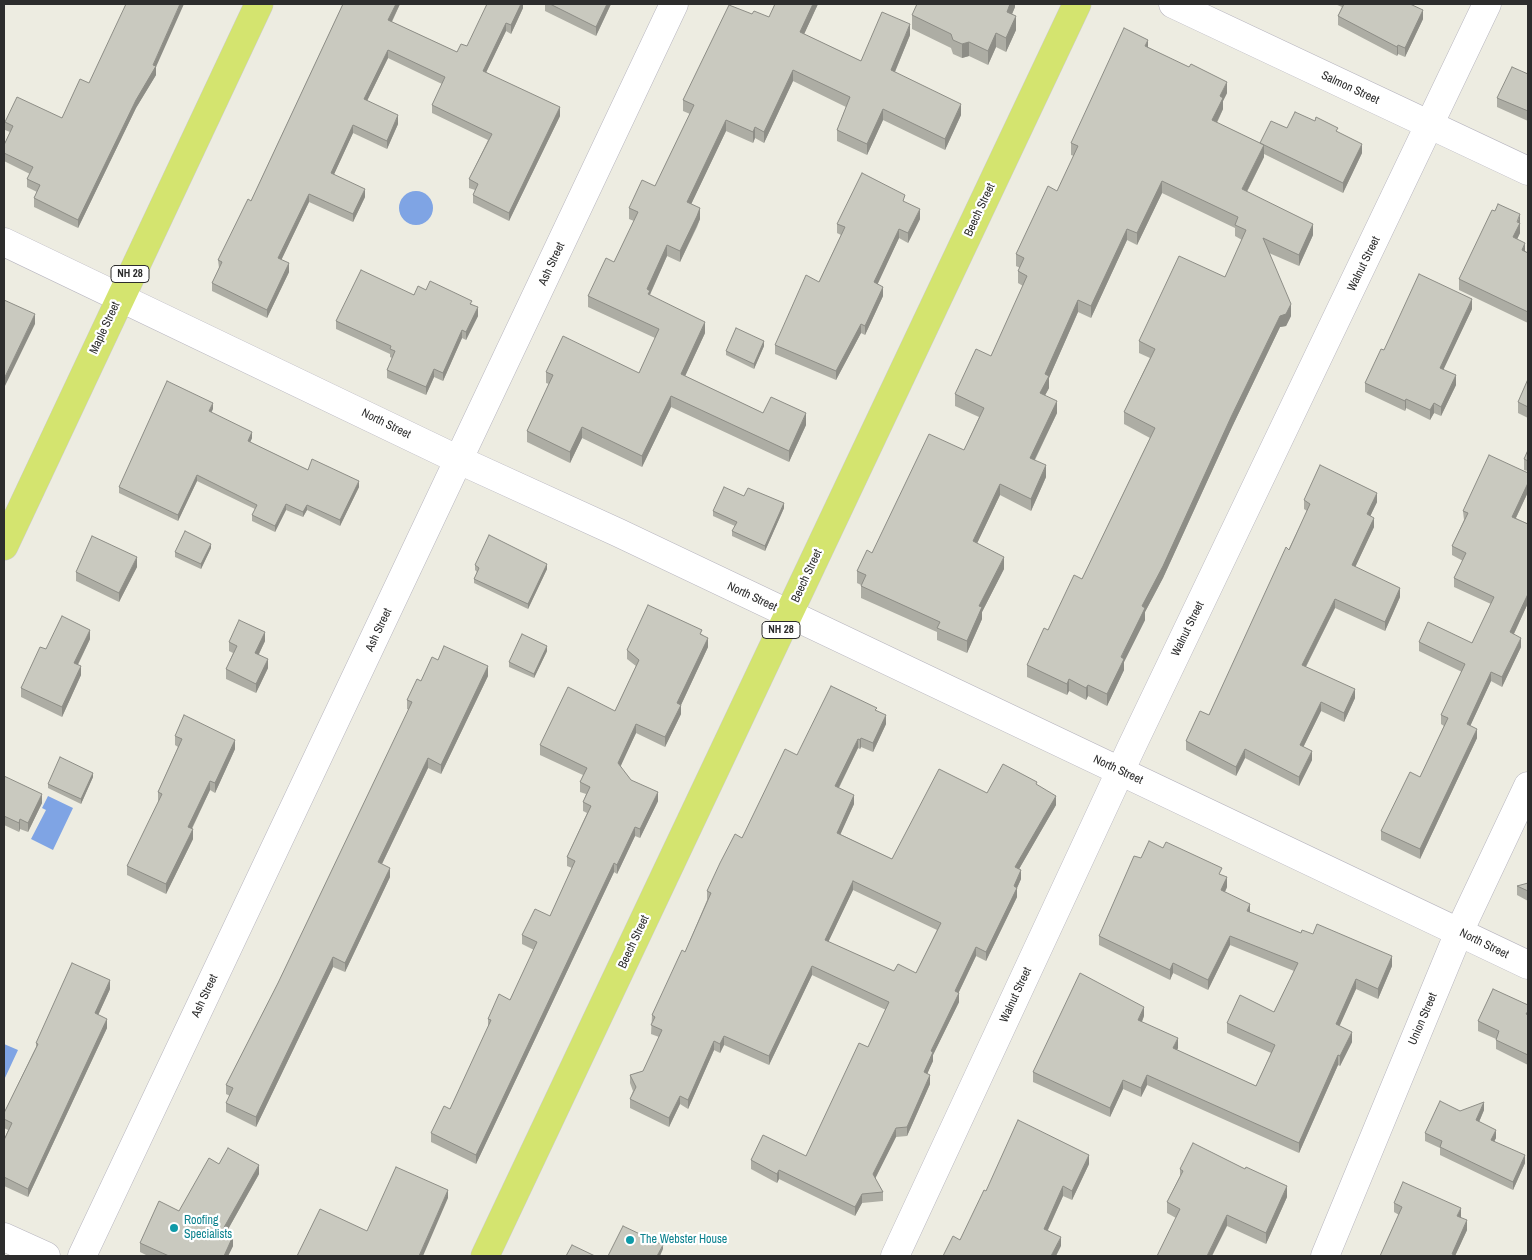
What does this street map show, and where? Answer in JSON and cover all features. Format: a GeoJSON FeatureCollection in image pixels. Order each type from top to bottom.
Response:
{"type":"FeatureCollection","features":[{"type":"Feature","properties":{"kind":"main road","name":"Maple Street"},"geometry":{"type":"LineString","coordinates":[[4,546],[119,297],[259,4]]}},
{"type":"Feature","properties":{"kind":"main road","name":"Beech Street"},"geometry":{"type":"LineString","coordinates":[[485,1256],[1077,4]]}},
{"type":"Feature","properties":{"kind":"street","name":"Ash Street"},"geometry":{"type":"LineString","coordinates":[[82,1256],[674,4]]}},
{"type":"Feature","properties":{"kind":"street","name":"Salmon Street"},"geometry":{"type":"LineString","coordinates":[[1173,4],[1528,171]]}},
{"type":"Feature","properties":{"kind":"street","name":"Walnut Street"},"geometry":{"type":"LineString","coordinates":[[895,1256],[1120,771],[1487,4]]}},
{"type":"Feature","properties":{"kind":"street","name":"North Street"},"geometry":{"type":"LineString","coordinates":[[4,242],[460,460],[1528,965]]}},
{"type":"Feature","properties":{"kind":"street","name":"Union Street"},"geometry":{"type":"LineString","coordinates":[[1324,1256],[1459,932],[1528,786]]}},
{"type":"Feature","properties":{"kind":"street"},"geometry":{"type":"LineString","coordinates":[[4,1236],[46,1256]]}},
{"type":"Feature","properties":{"kind":"water"},"geometry":{"type":"Polygon","coordinates":[[[416,191],[428,196],[433,208],[428,220],[416,225],[404,220],[399,208],[404,196],[416,191]]]}},
{"type":"Feature","properties":{"kind":"water"},"geometry":{"type":"Polygon","coordinates":[[[48,796],[73,808],[53,850],[31,839],[46,810],[42,808],[48,796]]]}},
{"type":"Feature","properties":{"kind":"water"},"geometry":{"type":"Polygon","coordinates":[[[4,1044],[18,1050],[4,1080],[4,1044]]]}},
{"type":"Feature","properties":{"kind":"building"},"geometry":{"type":"Polygon","coordinates":[[[126,4],[180,4],[153,65],[156,66],[136,100],[78,220],[34,198],[40,185],[27,179],[33,167],[4,153],[4,145],[13,126],[5,122],[17,97],[62,118],[80,79],[89,83],[126,4]]]}},
{"type":"Feature","properties":{"kind":"building"},"geometry":{"type":"Polygon","coordinates":[[[343,4],[396,4],[388,20],[457,52],[461,44],[467,46],[487,4],[521,4],[511,25],[506,23],[483,71],[560,107],[509,213],[473,195],[478,184],[469,179],[492,134],[432,105],[445,77],[388,50],[364,99],[398,115],[387,141],[353,125],[331,173],[365,189],[353,214],[309,194],[278,258],[289,263],[267,310],[212,283],[222,262],[218,260],[248,199],[251,201],[343,4]]]}},
{"type":"Feature","properties":{"kind":"building"},"geometry":{"type":"Polygon","coordinates":[[[550,4],[607,4],[596,27],[550,4]]]}},
{"type":"Feature","properties":{"kind":"building"},"geometry":{"type":"Polygon","coordinates":[[[775,4],[813,4],[800,32],[861,61],[882,12],[910,24],[891,70],[961,104],[945,139],[883,109],[867,144],[837,130],[850,97],[793,70],[764,132],[755,127],[753,132],[726,120],[687,202],[700,208],[697,216],[680,251],[667,245],[647,289],[650,291],[648,294],[705,322],[681,374],[763,413],[771,397],[806,413],[789,451],[671,396],[642,456],[582,427],[570,452],[527,431],[553,375],[546,372],[563,336],[639,373],[659,329],[588,296],[606,258],[614,262],[638,212],[629,208],[642,180],[655,186],[694,105],[683,100],[729,5],[752,14],[754,11],[769,17],[775,4]]]}},
{"type":"Feature","properties":{"kind":"building"},"geometry":{"type":"Polygon","coordinates":[[[917,4],[1010,4],[1007,12],[1016,16],[1006,38],[996,33],[988,51],[969,42],[962,44],[953,40],[951,34],[912,15],[917,4]]]}},
{"type":"Feature","properties":{"kind":"building"},"geometry":{"type":"Polygon","coordinates":[[[1344,4],[1410,4],[1423,10],[1405,48],[1398,45],[1397,47],[1338,16],[1344,4]]]}},
{"type":"Feature","properties":{"kind":"building"},"geometry":{"type":"Polygon","coordinates":[[[1124,28],[1148,40],[1145,46],[1189,67],[1191,64],[1227,82],[1220,96],[1223,98],[1212,120],[1264,145],[1242,189],[1313,224],[1299,255],[1263,238],[1291,304],[1286,314],[1280,316],[1232,415],[1163,566],[1142,606],[1145,608],[1121,657],[1124,659],[1107,694],[1088,685],[1086,688],[1069,679],[1067,684],[1027,665],[1044,628],[1048,630],[1074,575],[1082,579],[1155,428],[1124,412],[1155,349],[1139,341],[1179,256],[1225,277],[1246,230],[1235,225],[1238,217],[1162,181],[1137,233],[1127,229],[1091,306],[1078,300],[1045,374],[1049,376],[1040,393],[1057,401],[1030,458],[1046,465],[1031,499],[1000,484],[973,541],[1004,557],[979,606],[982,607],[967,641],[937,628],[940,622],[861,586],[866,575],[857,571],[867,550],[872,553],[929,434],[964,450],[984,408],[955,394],[976,349],[991,356],[1027,276],[1018,271],[1024,258],[1016,254],[1048,186],[1057,191],[1078,146],[1071,143],[1124,28]]]}},
{"type":"Feature","properties":{"kind":"building"},"geometry":{"type":"Polygon","coordinates":[[[1512,67],[1528,74],[1528,111],[1497,98],[1512,67]]]}},
{"type":"Feature","properties":{"kind":"building"},"geometry":{"type":"Polygon","coordinates":[[[1295,112],[1315,121],[1316,117],[1338,128],[1336,131],[1362,144],[1343,183],[1260,143],[1271,121],[1287,128],[1295,112]]]}},
{"type":"Feature","properties":{"kind":"building"},"geometry":{"type":"Polygon","coordinates":[[[862,173],[905,195],[903,201],[920,209],[908,233],[899,229],[874,282],[883,287],[865,326],[861,324],[836,371],[775,345],[806,275],[819,282],[845,227],[837,224],[862,173]]]}},
{"type":"Feature","properties":{"kind":"building"},"geometry":{"type":"Polygon","coordinates":[[[1498,204],[1520,214],[1517,222],[1520,223],[1513,237],[1525,243],[1522,250],[1528,253],[1528,312],[1459,279],[1492,210],[1495,211],[1498,204]]]}},
{"type":"Feature","properties":{"kind":"building"},"geometry":{"type":"Polygon","coordinates":[[[361,270],[414,295],[418,286],[426,290],[430,281],[472,301],[470,304],[478,307],[466,332],[462,330],[443,373],[434,369],[426,387],[387,370],[395,351],[390,349],[391,346],[336,321],[361,270]]]}},
{"type":"Feature","properties":{"kind":"building"},"geometry":{"type":"Polygon","coordinates":[[[1419,274],[1472,299],[1440,368],[1456,375],[1441,407],[1434,403],[1430,410],[1365,383],[1381,349],[1384,350],[1419,274]]]}},
{"type":"Feature","properties":{"kind":"building"},"geometry":{"type":"Polygon","coordinates":[[[4,300],[35,314],[4,379],[4,300]]]}},
{"type":"Feature","properties":{"kind":"building"},"geometry":{"type":"Polygon","coordinates":[[[736,328],[764,341],[754,364],[726,351],[736,328]]]}},
{"type":"Feature","properties":{"kind":"building"},"geometry":{"type":"Polygon","coordinates":[[[1528,379],[1528,407],[1518,402],[1528,379]]]}},
{"type":"Feature","properties":{"kind":"building"},"geometry":{"type":"Polygon","coordinates":[[[167,381],[213,403],[209,411],[252,432],[248,441],[308,470],[312,459],[359,481],[340,520],[307,505],[303,512],[286,504],[275,526],[252,515],[257,505],[197,475],[178,515],[119,487],[167,381]]]}},
{"type":"Feature","properties":{"kind":"building"},"geometry":{"type":"Polygon","coordinates":[[[1528,450],[1528,461],[1524,459],[1528,450]]]}},
{"type":"Feature","properties":{"kind":"building"},"geometry":{"type":"Polygon","coordinates":[[[1489,455],[1528,473],[1528,483],[1512,517],[1528,524],[1528,594],[1510,632],[1521,638],[1502,677],[1491,672],[1467,724],[1477,729],[1420,849],[1381,831],[1410,772],[1420,777],[1448,718],[1441,715],[1465,664],[1419,642],[1428,622],[1472,643],[1494,597],[1454,578],[1466,553],[1452,546],[1468,513],[1463,511],[1489,455]]]}},
{"type":"Feature","properties":{"kind":"building"},"geometry":{"type":"Polygon","coordinates":[[[1320,465],[1377,493],[1367,514],[1374,518],[1352,565],[1400,588],[1385,622],[1335,599],[1302,665],[1355,689],[1344,713],[1321,702],[1300,745],[1312,751],[1299,777],[1245,749],[1236,767],[1186,741],[1200,711],[1209,715],[1286,547],[1289,550],[1310,504],[1304,500],[1320,465]]]}},
{"type":"Feature","properties":{"kind":"building"},"geometry":{"type":"Polygon","coordinates":[[[724,487],[744,496],[748,488],[784,503],[765,546],[732,531],[737,522],[713,511],[724,487]]]}},
{"type":"Feature","properties":{"kind":"building"},"geometry":{"type":"Polygon","coordinates":[[[185,531],[211,544],[201,564],[175,552],[185,531]]]}},
{"type":"Feature","properties":{"kind":"building"},"geometry":{"type":"Polygon","coordinates":[[[489,535],[547,564],[528,604],[474,579],[479,568],[475,565],[489,535]]]}},
{"type":"Feature","properties":{"kind":"building"},"geometry":{"type":"Polygon","coordinates":[[[92,536],[137,557],[119,593],[76,572],[92,536]]]}},
{"type":"Feature","properties":{"kind":"building"},"geometry":{"type":"Polygon","coordinates":[[[648,605],[702,630],[700,634],[708,638],[677,703],[681,705],[665,737],[636,724],[618,763],[631,780],[658,792],[640,829],[635,827],[617,865],[614,863],[476,1155],[431,1133],[444,1106],[450,1109],[491,1020],[488,1019],[499,994],[510,1000],[537,942],[522,935],[535,909],[550,916],[575,861],[567,857],[591,806],[583,802],[590,787],[580,782],[587,768],[540,745],[568,687],[615,711],[639,660],[627,650],[648,605]]]}},
{"type":"Feature","properties":{"kind":"building"},"geometry":{"type":"Polygon","coordinates":[[[62,616],[90,630],[74,663],[81,666],[62,707],[21,688],[40,647],[46,649],[62,616]]]}},
{"type":"Feature","properties":{"kind":"building"},"geometry":{"type":"Polygon","coordinates":[[[239,620],[265,632],[255,653],[268,659],[256,684],[226,669],[237,646],[229,642],[239,620]]]}},
{"type":"Feature","properties":{"kind":"building"},"geometry":{"type":"Polygon","coordinates":[[[522,634],[547,646],[534,674],[509,662],[522,634]]]}},
{"type":"Feature","properties":{"kind":"building"},"geometry":{"type":"Polygon","coordinates":[[[444,646],[488,666],[441,765],[428,758],[378,862],[390,868],[345,963],[333,957],[256,1117],[226,1103],[233,1088],[226,1085],[278,983],[412,702],[407,700],[417,679],[421,681],[432,657],[438,660],[444,646]]]}},
{"type":"Feature","properties":{"kind":"building"},"geometry":{"type":"Polygon","coordinates":[[[831,686],[877,708],[875,710],[886,715],[873,743],[861,738],[860,740],[858,739],[835,786],[854,795],[837,833],[892,859],[939,769],[987,793],[1003,764],[1037,782],[1036,784],[1056,796],[1015,867],[1021,870],[1014,886],[1017,888],[986,952],[976,947],[955,991],[959,993],[931,1051],[933,1052],[924,1072],[930,1075],[907,1127],[896,1128],[873,1174],[883,1192],[862,1194],[855,1207],[779,1170],[777,1174],[751,1160],[763,1135],[806,1156],[859,1043],[868,1047],[889,1002],[812,966],[769,1056],[724,1036],[720,1044],[714,1041],[688,1100],[680,1096],[669,1118],[630,1099],[636,1087],[630,1075],[643,1071],[662,1030],[651,1025],[655,1017],[652,1015],[682,950],[685,952],[711,893],[707,891],[720,863],[735,834],[742,838],[785,749],[797,755],[831,686]],[[853,881],[825,940],[894,971],[898,964],[916,973],[941,923],[853,881]]]}},
{"type":"Feature","properties":{"kind":"building"},"geometry":{"type":"Polygon","coordinates":[[[184,715],[235,740],[215,783],[210,781],[188,827],[193,829],[166,884],[127,866],[162,794],[158,792],[182,739],[175,736],[184,715]]]}},
{"type":"Feature","properties":{"kind":"building"},"geometry":{"type":"Polygon","coordinates":[[[60,757],[93,773],[81,799],[48,784],[60,757]]]}},
{"type":"Feature","properties":{"kind":"building"},"geometry":{"type":"Polygon","coordinates":[[[4,776],[42,794],[28,823],[20,819],[19,823],[4,816],[4,776]]]}},
{"type":"Feature","properties":{"kind":"building"},"geometry":{"type":"Polygon","coordinates":[[[1149,841],[1163,848],[1166,842],[1222,868],[1219,874],[1227,877],[1221,890],[1250,904],[1247,911],[1301,933],[1302,930],[1313,934],[1317,924],[1392,956],[1378,989],[1356,979],[1336,1024],[1352,1032],[1340,1056],[1338,1055],[1299,1143],[1147,1075],[1141,1088],[1123,1080],[1110,1108],[1033,1072],[1080,973],[1144,1007],[1138,1020],[1178,1038],[1173,1048],[1256,1086],[1275,1045],[1227,1023],[1240,995],[1274,1012],[1298,963],[1230,936],[1208,980],[1173,963],[1170,970],[1099,936],[1134,856],[1141,858],[1149,841]]]}},
{"type":"Feature","properties":{"kind":"building"},"geometry":{"type":"Polygon","coordinates":[[[1528,883],[1528,891],[1517,886],[1528,883]]]}},
{"type":"Feature","properties":{"kind":"building"},"geometry":{"type":"Polygon","coordinates":[[[72,963],[110,980],[95,1013],[107,1019],[28,1189],[4,1177],[4,1140],[12,1123],[4,1119],[4,1113],[38,1044],[36,1043],[72,963]]]}},
{"type":"Feature","properties":{"kind":"building"},"geometry":{"type":"Polygon","coordinates":[[[1493,989],[1528,1005],[1526,1014],[1528,1015],[1528,1055],[1496,1040],[1499,1031],[1478,1021],[1493,989]]]}},
{"type":"Feature","properties":{"kind":"building"},"geometry":{"type":"Polygon","coordinates":[[[1440,1101],[1460,1111],[1484,1102],[1476,1120],[1496,1130],[1491,1140],[1525,1155],[1513,1182],[1440,1147],[1442,1141],[1425,1133],[1440,1101]]]}},
{"type":"Feature","properties":{"kind":"building"},"geometry":{"type":"Polygon","coordinates":[[[1018,1120],[1089,1155],[1072,1191],[1063,1186],[1044,1229],[1061,1237],[1051,1256],[943,1256],[953,1236],[960,1240],[984,1190],[986,1191],[1018,1120]]]}},
{"type":"Feature","properties":{"kind":"building"},"geometry":{"type":"Polygon","coordinates":[[[1193,1143],[1245,1169],[1246,1167],[1287,1186],[1266,1233],[1227,1215],[1207,1256],[1157,1256],[1180,1209],[1167,1202],[1183,1171],[1180,1169],[1193,1143]]]}},
{"type":"Feature","properties":{"kind":"building"},"geometry":{"type":"Polygon","coordinates":[[[228,1148],[259,1165],[222,1231],[233,1236],[224,1256],[169,1256],[140,1243],[159,1201],[179,1211],[209,1158],[219,1164],[228,1148]]]}},
{"type":"Feature","properties":{"kind":"building"},"geometry":{"type":"Polygon","coordinates":[[[396,1167],[448,1190],[419,1256],[297,1256],[320,1209],[367,1231],[396,1167]]]}},
{"type":"Feature","properties":{"kind":"building"},"geometry":{"type":"Polygon","coordinates":[[[1403,1182],[1461,1208],[1457,1216],[1467,1220],[1452,1254],[1456,1256],[1380,1256],[1402,1207],[1394,1203],[1403,1182]]]}},
{"type":"Feature","properties":{"kind":"building","name":"The Webster House"},"geometry":{"type":"Polygon","coordinates":[[[623,1226],[663,1245],[657,1256],[608,1256],[623,1226]]]}},
{"type":"Feature","properties":{"kind":"building"},"geometry":{"type":"Polygon","coordinates":[[[572,1245],[595,1256],[566,1256],[572,1245]]]}},
{"type":"Feature","properties":{"kind":"place","name":"Roofing Specialists"},"geometry":{"type":"Point","coordinates":[174,1228]}},
{"type":"Feature","properties":{"kind":"place","name":"The Webster House"},"geometry":{"type":"Point","coordinates":[630,1240]}}]}
